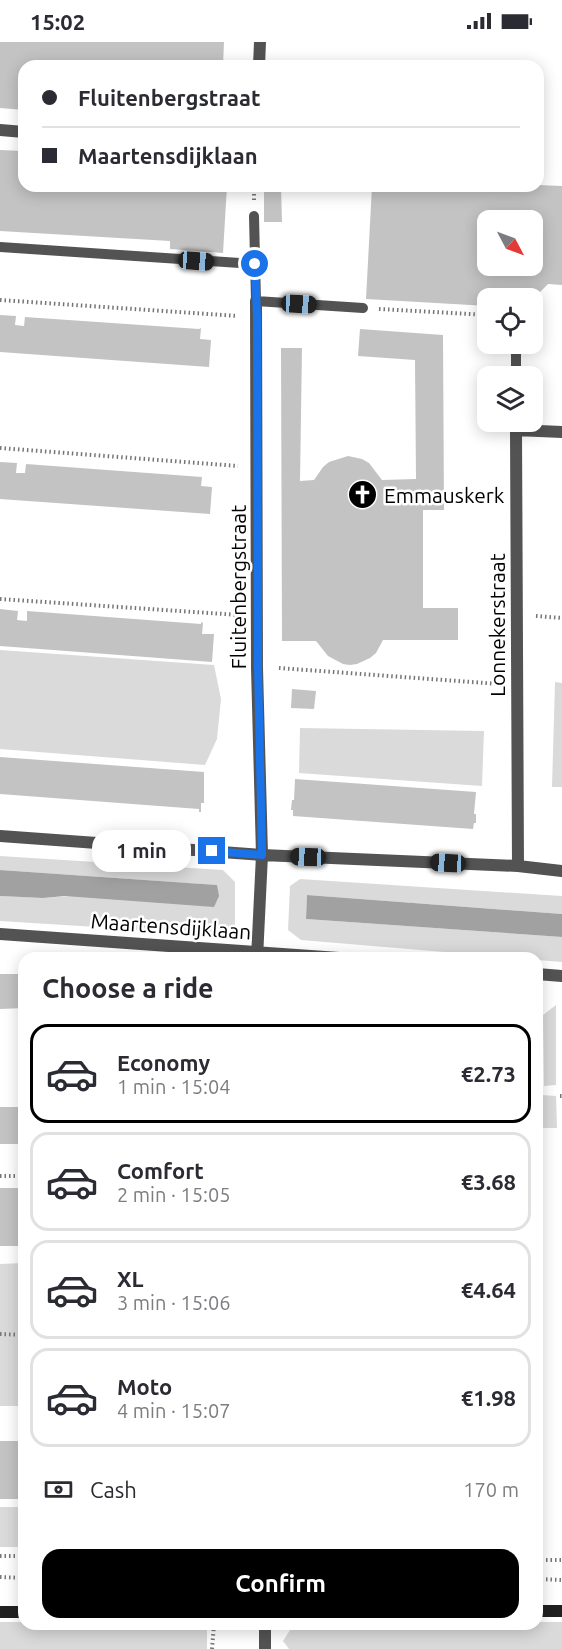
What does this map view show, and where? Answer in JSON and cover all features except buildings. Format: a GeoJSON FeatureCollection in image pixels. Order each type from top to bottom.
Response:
{"type":"FeatureCollection","features":[{"type":"Feature","properties":{"kind":"main road"},"geometry":{"type":"LineString","coordinates":[[543,1611],[562,1611]]}},
{"type":"Feature","properties":{"kind":"main road"},"geometry":{"type":"LineString","coordinates":[[0,1612],[18,1612]]}},
{"type":"Feature","properties":{"kind":"street"},"geometry":{"type":"LineString","coordinates":[[260,60],[261,42]]}},
{"type":"Feature","properties":{"kind":"street"},"geometry":{"type":"LineString","coordinates":[[0,130],[18,132]]}},
{"type":"Feature","properties":{"kind":"street","name":"Fluitenbergstraat"},"geometry":{"type":"LineString","coordinates":[[256,302],[262,855],[257,952]]}},
{"type":"Feature","properties":{"kind":"street","name":"Lonnekerstraat"},"geometry":{"type":"LineString","coordinates":[[543,430],[562,432]]}},
{"type":"Feature","properties":{"kind":"street","name":"Lonnekerstraat"},"geometry":{"type":"LineString","coordinates":[[516,432],[518,867]]}},
{"type":"Feature","properties":{"kind":"street"},"geometry":{"type":"LineString","coordinates":[[0,836],[262,855],[562,870]]}},
{"type":"Feature","properties":{"kind":"street","name":"Maartensdijklaan"},"geometry":{"type":"LineString","coordinates":[[0,934],[220,952]]}},
{"type":"Feature","properties":{"kind":"street"},"geometry":{"type":"LineString","coordinates":[[543,974],[562,976]]}},
{"type":"Feature","properties":{"kind":"street"},"geometry":{"type":"LineString","coordinates":[[265,1630],[266,1649]]}},
{"type":"Feature","properties":{"kind":"lane","name":"Fluitenbergstraat"},"geometry":{"type":"LineString","coordinates":[[254,216],[256,302]]}},
{"type":"Feature","properties":{"kind":"lane"},"geometry":{"type":"LineString","coordinates":[[0,247],[255,264]]}},
{"type":"Feature","properties":{"kind":"lane"},"geometry":{"type":"LineString","coordinates":[[256,302],[363,308]]}},
{"type":"Feature","properties":{"kind":"path"},"geometry":{"type":"LineString","coordinates":[[0,300],[257,317]]}},
{"type":"Feature","properties":{"kind":"path"},"geometry":{"type":"LineString","coordinates":[[363,308],[477,314]]}},
{"type":"Feature","properties":{"kind":"path"},"geometry":{"type":"LineString","coordinates":[[0,448],[257,467]]}},
{"type":"Feature","properties":{"kind":"path"},"geometry":{"type":"LineString","coordinates":[[0,599],[258,616]]}},
{"type":"Feature","properties":{"kind":"path"},"geometry":{"type":"LineString","coordinates":[[517,615],[562,618]]}},
{"type":"Feature","properties":{"kind":"path"},"geometry":{"type":"LineString","coordinates":[[279,668],[517,685]]}},
{"type":"Feature","properties":{"kind":"path"},"geometry":{"type":"LineString","coordinates":[[0,1176],[18,1176]]}},
{"type":"Feature","properties":{"kind":"path"},"geometry":{"type":"LineString","coordinates":[[0,1334],[18,1335]]}},
{"type":"Feature","properties":{"kind":"path"},"geometry":{"type":"LineString","coordinates":[[0,1556],[18,1556]]}},
{"type":"Feature","properties":{"kind":"path"},"geometry":{"type":"LineString","coordinates":[[543,1560],[562,1560]]}},
{"type":"Feature","properties":{"kind":"path"},"geometry":{"type":"LineString","coordinates":[[0,1577],[18,1578]]}},
{"type":"Feature","properties":{"kind":"path"},"geometry":{"type":"LineString","coordinates":[[543,1580],[562,1580]]}},
{"type":"Feature","properties":{"kind":"path"},"geometry":{"type":"LineString","coordinates":[[212,1649],[214,1630]]}},
{"type":"Feature","properties":{"kind":"shaded area"},"geometry":{"type":"Polygon","coordinates":[[[0,650],[214,665],[221,699],[217,739],[205,765],[0,749],[0,650]]]}},
{"type":"Feature","properties":{"kind":"shaded area"},"geometry":{"type":"Polygon","coordinates":[[[555,682],[562,683],[562,787],[552,787],[555,682]]]}},
{"type":"Feature","properties":{"kind":"shaded area"},"geometry":{"type":"Polygon","coordinates":[[[300,728],[484,731],[482,786],[299,773],[300,728]]]}},
{"type":"Feature","properties":{"kind":"shaded area"},"geometry":{"type":"Polygon","coordinates":[[[0,856],[223,870],[235,882],[235,926],[225,935],[0,921],[0,896],[43,898],[216,885],[0,870],[0,856]]]}},
{"type":"Feature","properties":{"kind":"shaded area"},"geometry":{"type":"Polygon","coordinates":[[[0,870],[217,885],[219,896],[214,907],[65,896],[43,898],[0,896],[0,870]]]}},
{"type":"Feature","properties":{"kind":"shaded area"},"geometry":{"type":"Polygon","coordinates":[[[300,879],[562,896],[562,914],[307,895],[306,919],[562,937],[562,962],[543,960],[543,952],[444,952],[301,940],[288,930],[290,886],[300,879]]]}},
{"type":"Feature","properties":{"kind":"shaded area"},"geometry":{"type":"Polygon","coordinates":[[[307,895],[562,914],[562,937],[306,919],[307,895]]]}},
{"type":"Feature","properties":{"kind":"shaded area"},"geometry":{"type":"Polygon","coordinates":[[[556,1005],[556,1085],[544,1086],[543,1015],[556,1005]]]}},
{"type":"Feature","properties":{"kind":"shaded area"},"geometry":{"type":"Polygon","coordinates":[[[543,1095],[556,1096],[557,1128],[543,1128],[543,1095]]]}},
{"type":"Feature","properties":{"kind":"shaded area"},"geometry":{"type":"Polygon","coordinates":[[[18,1263],[18,1406],[0,1406],[0,1264],[18,1263]]]}},
{"type":"Feature","properties":{"kind":"shaded area"},"geometry":{"type":"Polygon","coordinates":[[[0,1507],[18,1507],[18,1547],[0,1547],[0,1507]]]}},
{"type":"Feature","properties":{"kind":"shaded area"},"geometry":{"type":"Polygon","coordinates":[[[0,1622],[18,1622],[18,1630],[207,1630],[207,1649],[0,1649],[0,1622]]]}},
{"type":"Feature","properties":{"kind":"shaded area"},"geometry":{"type":"Polygon","coordinates":[[[543,1622],[562,1622],[562,1649],[289,1649],[283,1641],[290,1630],[543,1630],[543,1622]]]}},
{"type":"Feature","properties":{"kind":"place","name":"Emmauskerk"},"geometry":{"type":"Point","coordinates":[363,495]}},
{"type":"Feature","properties":{"kind":"route"},"geometry":{"type":"LineString","coordinates":[[212,851],[262,855],[255,264]]}}]}
